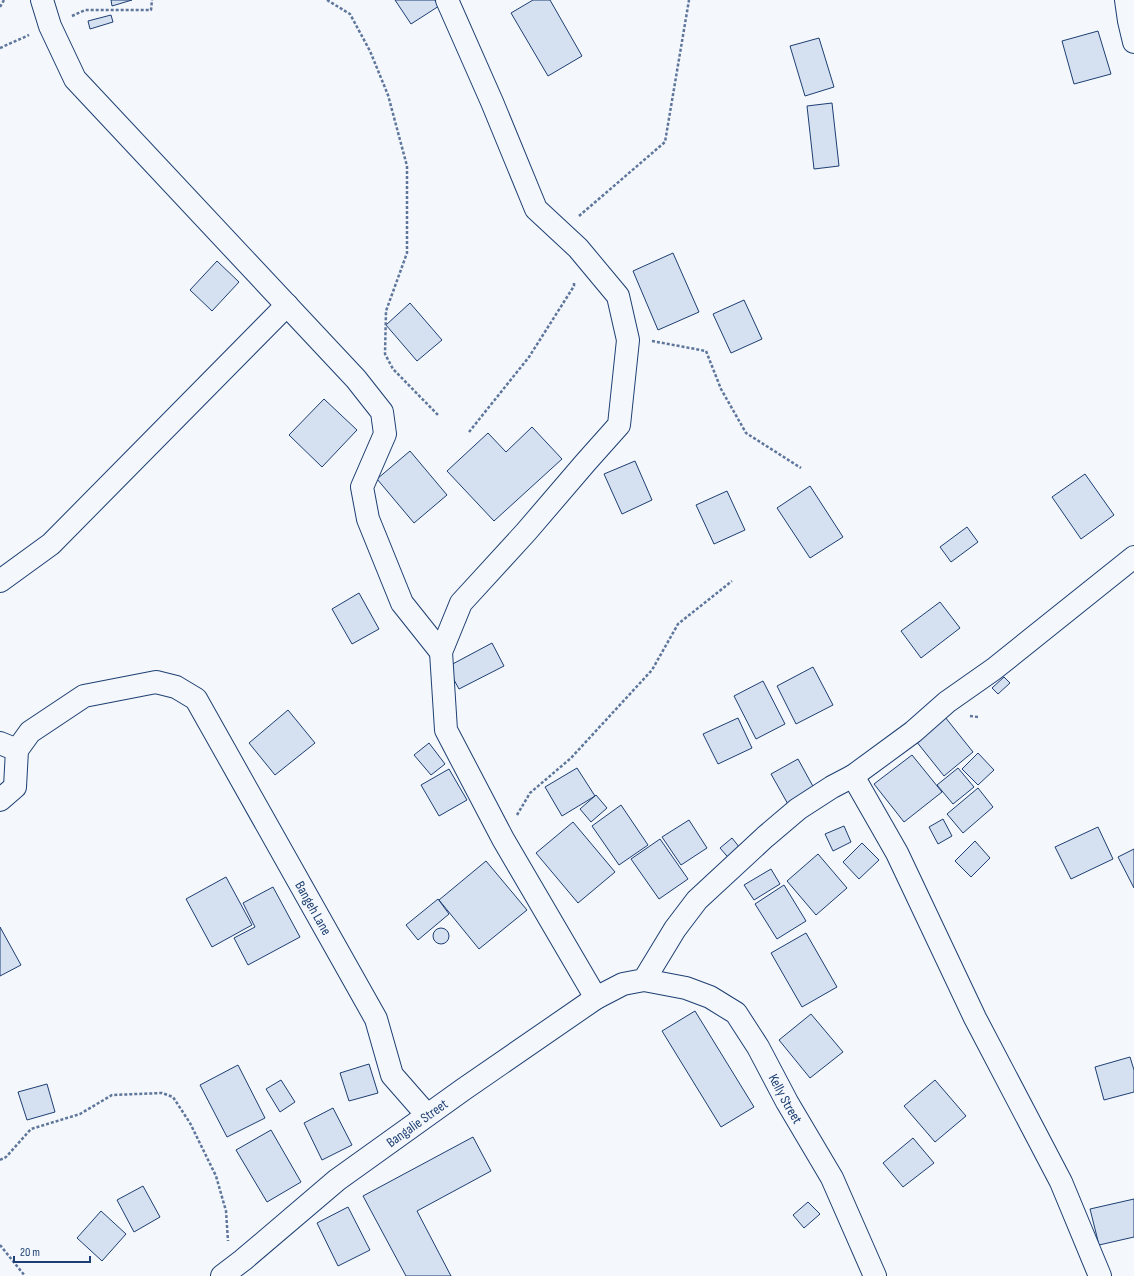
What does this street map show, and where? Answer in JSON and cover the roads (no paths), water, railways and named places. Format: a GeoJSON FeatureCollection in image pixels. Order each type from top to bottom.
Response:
{"type":"FeatureCollection","features":[{"type":"Feature","properties":{"kind":"street"},"geometry":{"type":"LineString","coordinates":[[42,0],[50,26],[75,78],[356,379],[382,412],[385,434],[362,487],[368,519],[402,603],[441,652]]}},
{"type":"Feature","properties":{"kind":"street"},"geometry":{"type":"LineString","coordinates":[[447,0],[492,102],[536,209],[578,248],[618,296],[628,340],[619,425],[526,532],[461,603],[441,652],[446,730],[503,840],[596,998]]}},
{"type":"Feature","properties":{"kind":"street"},"geometry":{"type":"LineString","coordinates":[[1126,0],[1134,42]]}},
{"type":"Feature","properties":{"kind":"street"},"geometry":{"type":"LineString","coordinates":[[0,581],[51,544],[287,305]]}},
{"type":"Feature","properties":{"kind":"street"},"geometry":{"type":"LineString","coordinates":[[644,980],[674,929],[697,900],[765,837],[798,809],[832,787],[853,776],[913,732],[947,702],[994,669],[1134,557]]}},
{"type":"Feature","properties":{"kind":"street","name":"Bangeh Lane"},"geometry":{"type":"LineString","coordinates":[[9,747],[84,696],[156,682],[176,687],[196,699],[376,1019],[392,1075],[427,1115]]}},
{"type":"Feature","properties":{"kind":"street"},"geometry":{"type":"LineString","coordinates":[[0,800],[15,787],[9,747]]}},
{"type":"Feature","properties":{"kind":"street"},"geometry":{"type":"LineString","coordinates":[[853,776],[897,853],[975,1018],[1061,1182],[1100,1276]]}},
{"type":"Feature","properties":{"kind":"street","name":"Bangalie Street"},"geometry":{"type":"LineString","coordinates":[[223,1275],[247,1268],[337,1180],[427,1115],[596,998],[623,984],[644,980]]}},
{"type":"Feature","properties":{"kind":"street","name":"Kelly Street"},"geometry":{"type":"LineString","coordinates":[[644,980],[692,990],[710,997],[736,1013],[758,1047],[787,1102],[832,1178],[874,1276]]}}]}
